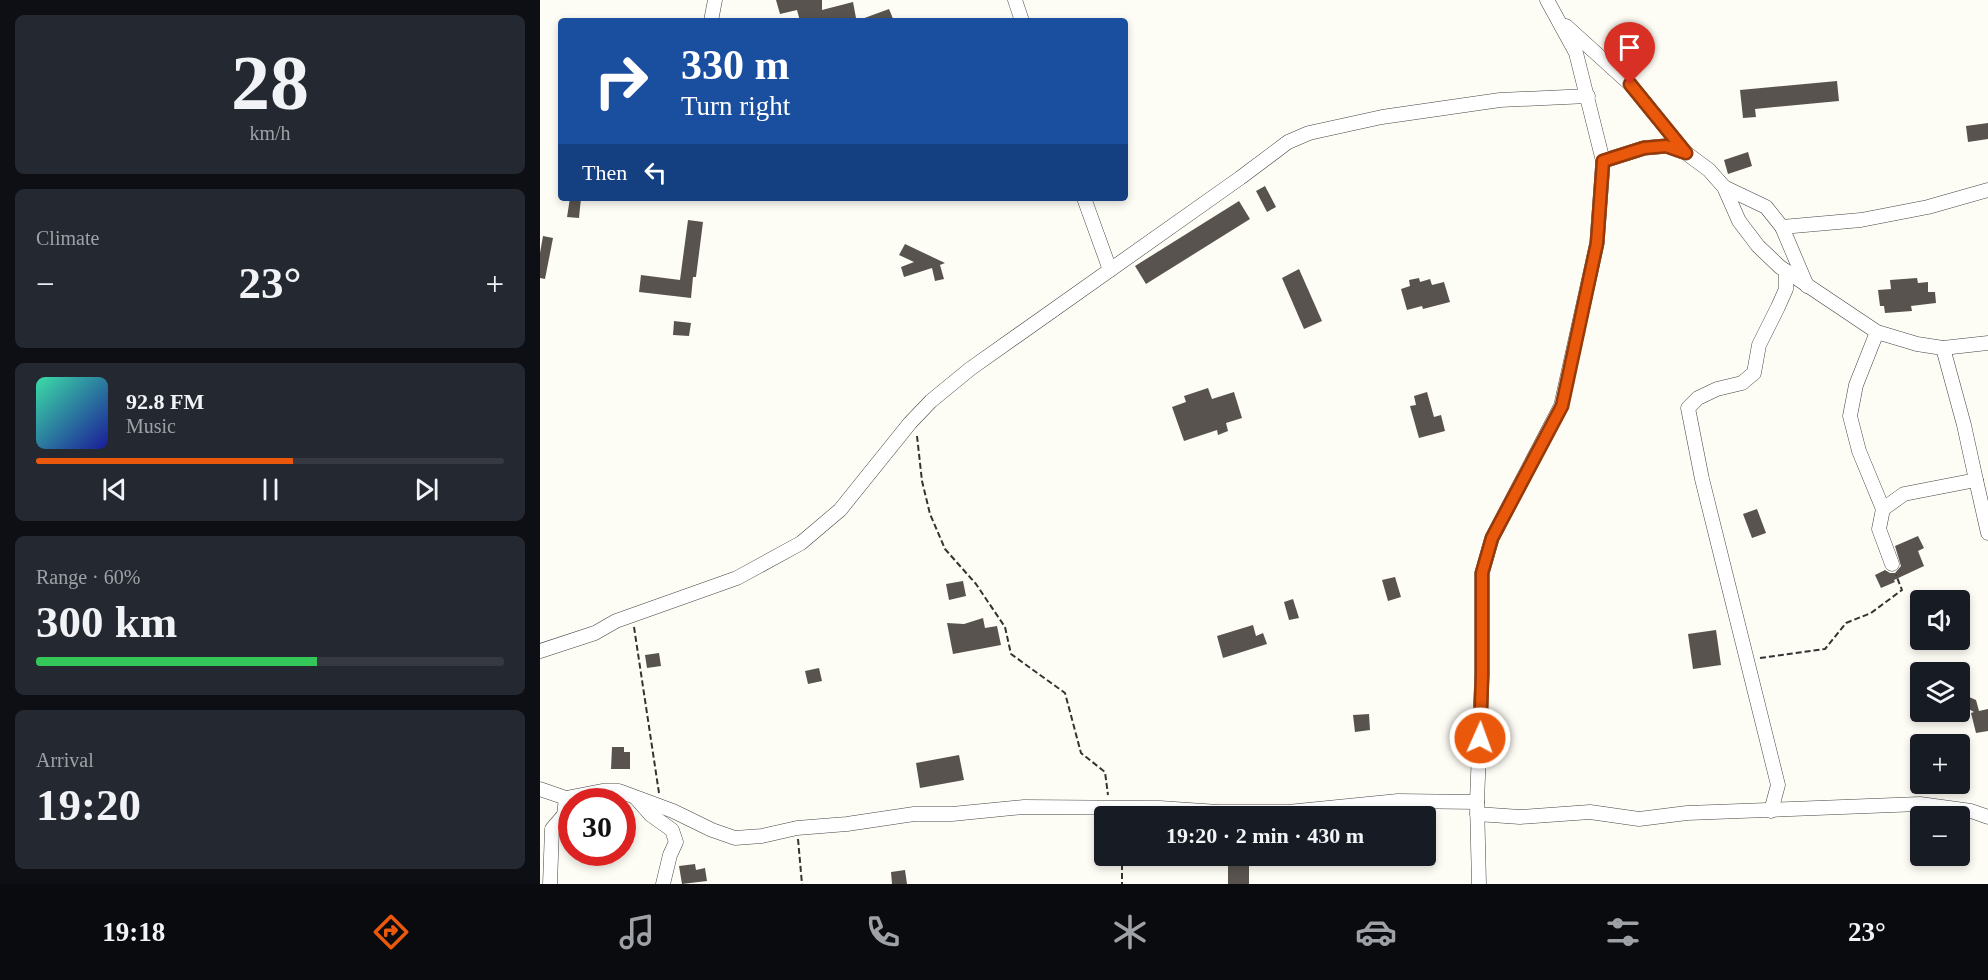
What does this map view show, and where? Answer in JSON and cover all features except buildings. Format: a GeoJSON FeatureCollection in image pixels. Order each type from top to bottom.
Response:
{"type":"FeatureCollection","features":[{"type":"Feature","properties":{"kind":"street"},"geometry":{"type":"LineString","coordinates":[[712,18],[716,0]]}},
{"type":"Feature","properties":{"kind":"street"},"geometry":{"type":"LineString","coordinates":[[1015,0],[1021,18]]}},
{"type":"Feature","properties":{"kind":"street"},"geometry":{"type":"LineString","coordinates":[[1479,884],[1477,808],[1482,675],[1482,573],[1492,538],[1562,406],[1597,243],[1603,161],[1576,53],[1547,0]]}},
{"type":"Feature","properties":{"kind":"street"},"geometry":{"type":"LineString","coordinates":[[1560,21],[1630,84],[1686,153],[1709,170],[1724,187],[1739,221],[1758,246],[1786,271],[1877,332],[1917,344],[1943,348],[1988,343]]}},
{"type":"Feature","properties":{"kind":"street"},"geometry":{"type":"LineString","coordinates":[[540,651],[595,633],[616,621],[737,578],[801,543],[840,510],[931,401],[970,369],[1231,185],[1288,142],[1309,134],[1382,117],[1500,100],[1588,96]]}},
{"type":"Feature","properties":{"kind":"street"},"geometry":{"type":"LineString","coordinates":[[1603,161],[1644,148],[1666,146],[1686,153]]}},
{"type":"Feature","properties":{"kind":"street"},"geometry":{"type":"LineString","coordinates":[[1724,187],[1766,207],[1782,227],[1807,286]]}},
{"type":"Feature","properties":{"kind":"street"},"geometry":{"type":"LineString","coordinates":[[1782,227],[1861,220],[1928,207],[1988,190]]}},
{"type":"Feature","properties":{"kind":"street"},"geometry":{"type":"LineString","coordinates":[[1085,201],[1110,270]]}},
{"type":"Feature","properties":{"kind":"street"},"geometry":{"type":"LineString","coordinates":[[1771,811],[1778,785],[1702,479],[1688,408],[1698,398],[1717,389],[1742,383],[1754,374],[1759,345],[1786,289],[1786,271]]}},
{"type":"Feature","properties":{"kind":"street"},"geometry":{"type":"LineString","coordinates":[[1877,332],[1856,385],[1850,416],[1859,451],[1883,509],[1879,529],[1892,564]]}},
{"type":"Feature","properties":{"kind":"street"},"geometry":{"type":"LineString","coordinates":[[1943,348],[1964,425],[1988,533]]}},
{"type":"Feature","properties":{"kind":"street"},"geometry":{"type":"LineString","coordinates":[[1883,509],[1904,494],[1976,480]]}},
{"type":"Feature","properties":{"kind":"street"},"geometry":{"type":"LineString","coordinates":[[540,789],[558,795]]}},
{"type":"Feature","properties":{"kind":"street"},"geometry":{"type":"LineString","coordinates":[[636,797],[735,838],[762,836],[796,828],[847,824],[914,814],[952,814],[1024,807],[1094,808]]}},
{"type":"Feature","properties":{"kind":"street"},"geometry":{"type":"LineString","coordinates":[[636,798],[651,814],[672,830],[676,842],[670,855],[663,884]]}},
{"type":"Feature","properties":{"kind":"street"},"geometry":{"type":"LineString","coordinates":[[1348,806],[1398,801],[1477,808],[1520,817],[1590,812],[1639,819],[1687,813],[1920,804],[1988,817]]}},
{"type":"Feature","properties":{"kind":"street"},"geometry":{"type":"LineString","coordinates":[[550,884],[552,829],[558,822]]}},
{"type":"Feature","properties":{"kind":"path"},"geometry":{"type":"LineString","coordinates":[[915,418],[922,481],[930,514],[945,549],[976,584],[1005,627],[1011,654],[1065,693],[1081,753],[1105,772],[1109,806]]}},
{"type":"Feature","properties":{"kind":"path"},"geometry":{"type":"LineString","coordinates":[[1744,653],[1759,658],[1825,649],[1846,623],[1871,613],[1902,590],[1892,564]]}},
{"type":"Feature","properties":{"kind":"path"},"geometry":{"type":"LineString","coordinates":[[633,615],[661,806]]}},
{"type":"Feature","properties":{"kind":"path"},"geometry":{"type":"LineString","coordinates":[[796,828],[802,884]]}},
{"type":"Feature","properties":{"kind":"path"},"geometry":{"type":"LineString","coordinates":[[1122,866],[1122,884]]}},
{"type":"Feature","properties":{"kind":"route"},"geometry":{"type":"LineString","coordinates":[[1480,738],[1482,573],[1492,538],[1562,406],[1597,243],[1603,161],[1644,148],[1666,146],[1686,153],[1630,84]]}}]}
